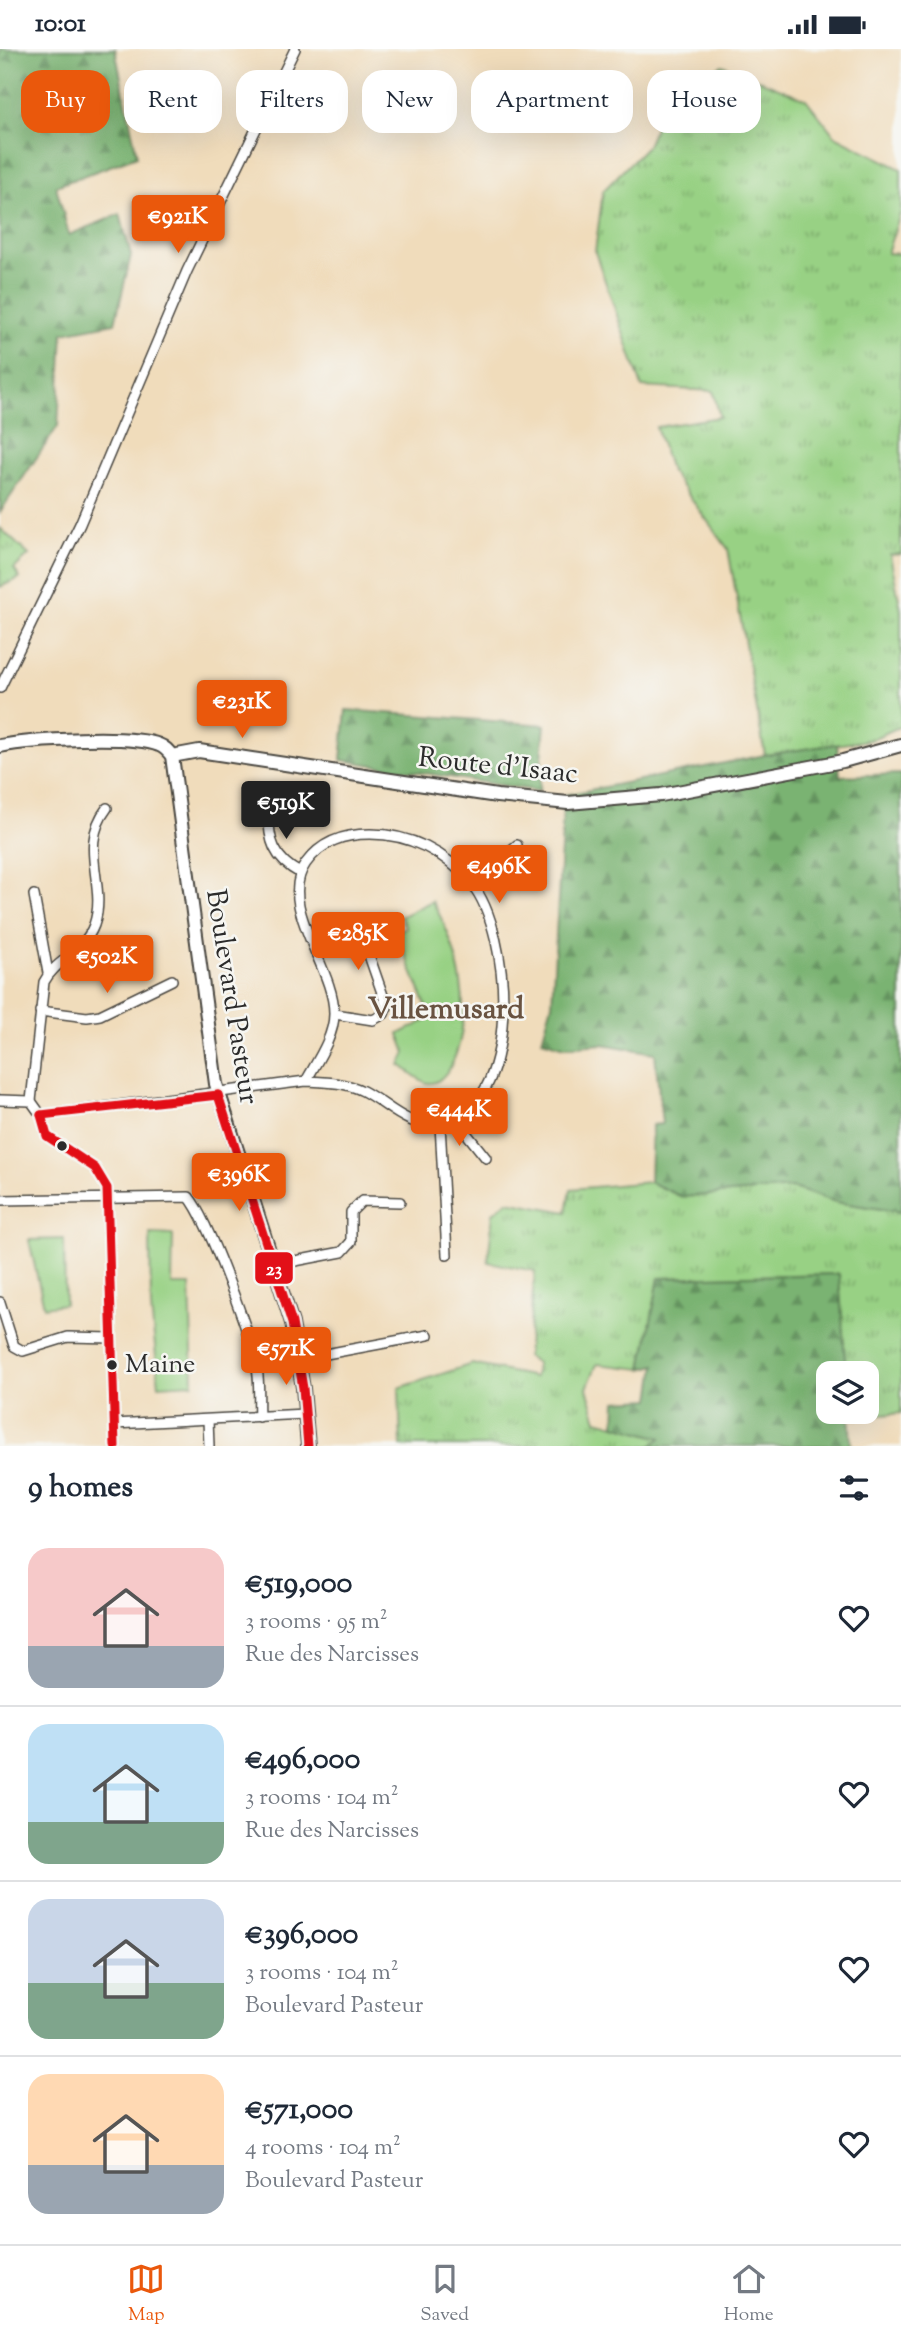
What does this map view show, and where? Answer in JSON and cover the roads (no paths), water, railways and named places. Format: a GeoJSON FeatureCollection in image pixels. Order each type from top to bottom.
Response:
{"type":"FeatureCollection","features":[{"type":"Feature","properties":{"kind":"street"},"geometry":{"type":"LineString","coordinates":[[0,688],[100,477],[187,271],[295,49]]}},
{"type":"Feature","properties":{"kind":"street"},"geometry":{"type":"LineString","coordinates":[[0,745],[69,740],[150,743],[166,749],[172,756]]}},
{"type":"Feature","properties":{"kind":"street","name":"Route d'Isaac"},"geometry":{"type":"LineString","coordinates":[[172,756],[199,751],[497,796],[568,803],[673,793],[843,761],[901,745]]}},
{"type":"Feature","properties":{"kind":"street","name":"Boulevard Pasteur"},"geometry":{"type":"LineString","coordinates":[[172,756],[218,1095],[292,1324],[299,1359],[308,1446]]}},
{"type":"Feature","properties":{"kind":"street"},"geometry":{"type":"LineString","coordinates":[[107,808],[93,832],[97,911],[94,926],[76,953],[48,973],[44,982],[31,1101],[41,1115],[47,1136],[95,1168],[102,1175],[108,1196],[115,1446]]}},
{"type":"Feature","properties":{"kind":"street"},"geometry":{"type":"LineString","coordinates":[[269,813],[268,840],[285,863],[300,873]]}},
{"type":"Feature","properties":{"kind":"street"},"geometry":{"type":"LineString","coordinates":[[41,1115],[218,1095],[306,1081],[346,1084],[364,1092],[403,1118],[417,1123],[440,1124],[454,1119],[482,1093],[492,1075],[501,1041],[503,978],[490,922],[472,883],[440,854],[402,838],[353,834],[321,847],[300,873],[296,892],[300,912],[331,991],[334,1014],[332,1028],[306,1081]]}},
{"type":"Feature","properties":{"kind":"street"},"geometry":{"type":"LineString","coordinates":[[472,883],[517,845]]}},
{"type":"Feature","properties":{"kind":"street"},"geometry":{"type":"LineString","coordinates":[[34,895],[48,973]]}},
{"type":"Feature","properties":{"kind":"street"},"geometry":{"type":"LineString","coordinates":[[334,1014],[373,1020],[384,1014],[387,1007],[364,941],[382,934]]}},
{"type":"Feature","properties":{"kind":"street"},"geometry":{"type":"LineString","coordinates":[[40,1011],[87,1017],[100,1015],[172,980]]}},
{"type":"Feature","properties":{"kind":"street"},"geometry":{"type":"LineString","coordinates":[[0,1100],[31,1101]]}},
{"type":"Feature","properties":{"kind":"street"},"geometry":{"type":"LineString","coordinates":[[454,1119],[486,1158]]}},
{"type":"Feature","properties":{"kind":"street"},"geometry":{"type":"LineString","coordinates":[[440,1124],[447,1255]]}},
{"type":"Feature","properties":{"kind":"street"},"geometry":{"type":"LineString","coordinates":[[0,1200],[189,1196],[248,1339],[257,1369],[259,1417]]}},
{"type":"Feature","properties":{"kind":"street"},"geometry":{"type":"LineString","coordinates":[[274,1265],[342,1252],[351,1242],[351,1212],[362,1201],[400,1202]]}},
{"type":"Feature","properties":{"kind":"street"},"geometry":{"type":"LineString","coordinates":[[0,1302],[14,1346],[23,1350],[68,1337],[112,1338]]}},
{"type":"Feature","properties":{"kind":"street"},"geometry":{"type":"LineString","coordinates":[[299,1359],[428,1335]]}},
{"type":"Feature","properties":{"kind":"street"},"geometry":{"type":"LineString","coordinates":[[114,1424],[305,1414]]}},
{"type":"Feature","properties":{"kind":"street"},"geometry":{"type":"LineString","coordinates":[[208,1420],[209,1446]]}},
{"type":"Feature","properties":{"kind":"place","name":"Maine"},"geometry":{"type":"Point","coordinates":[112,1365]}},
{"type":"Feature","properties":{"kind":"district","name":"Villemusard"},"geometry":{"type":"Point","coordinates":[446,1010]}}]}
